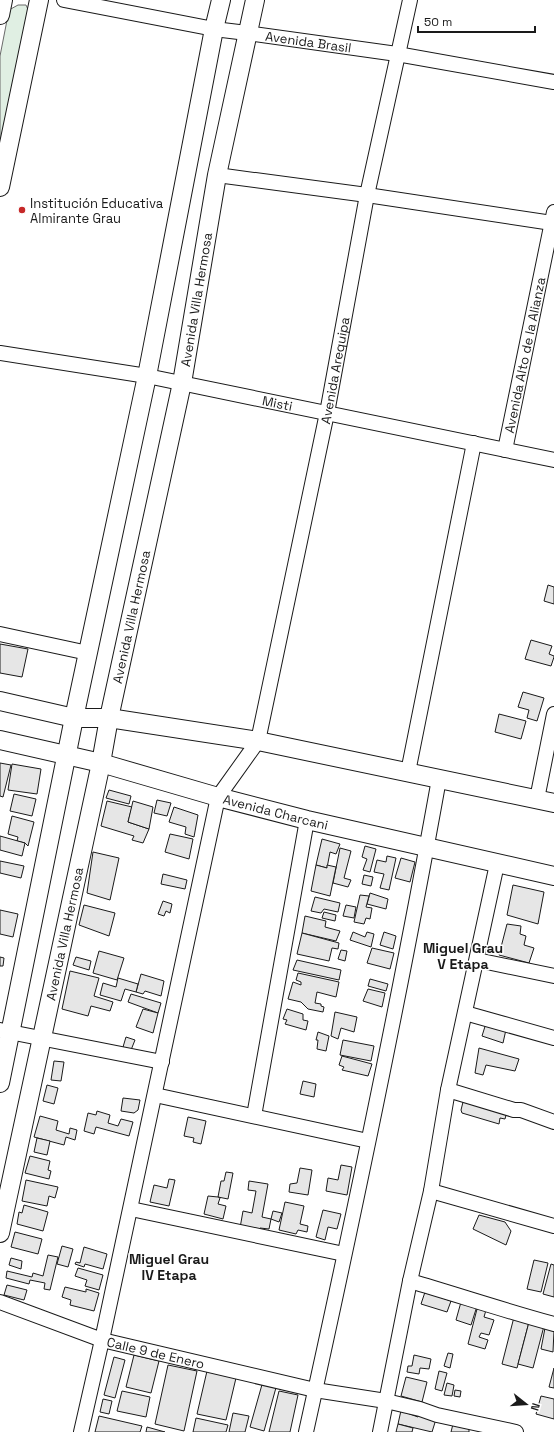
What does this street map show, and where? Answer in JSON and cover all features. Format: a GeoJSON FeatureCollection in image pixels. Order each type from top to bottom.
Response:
{"type":"FeatureCollection","features":[{"type":"Feature","properties":{"kind":"street"},"geometry":{"type":"LineString","coordinates":[[0,15],[3,0]]}},
{"type":"Feature","properties":{"kind":"street"},"geometry":{"type":"LineString","coordinates":[[0,187],[39,0]]}},
{"type":"Feature","properties":{"kind":"street","name":"Avenida Brasil"},"geometry":{"type":"LineString","coordinates":[[64,0],[214,29],[397,54],[554,82]]}},
{"type":"Feature","properties":{"kind":"street"},"geometry":{"type":"LineString","coordinates":[[0,1083],[6,1031],[67,755],[147,376],[214,29],[221,0]]}},
{"type":"Feature","properties":{"kind":"street","name":"Avenida Villa Hermosa"},"geometry":{"type":"LineString","coordinates":[[0,1233],[101,763],[109,718],[182,383],[217,175],[255,0]]}},
{"type":"Feature","properties":{"kind":"street","name":"Avenida Arequipa"},"geometry":{"type":"LineString","coordinates":[[258,741],[327,413],[367,195],[410,0]]}},
{"type":"Feature","properties":{"kind":"street"},"geometry":{"type":"LineString","coordinates":[[217,175],[367,195],[553,217]]}},
{"type":"Feature","properties":{"kind":"street","name":"Avenida Alto de la Alianza"},"geometry":{"type":"LineString","coordinates":[[505,450],[553,217]]}},
{"type":"Feature","properties":{"kind":"street","name":"Misti"},"geometry":{"type":"LineString","coordinates":[[0,353],[147,376],[554,460]]}},
{"type":"Feature","properties":{"kind":"street"},"geometry":{"type":"LineString","coordinates":[[408,772],[474,443]]}},
{"type":"Feature","properties":{"kind":"street"},"geometry":{"type":"LineString","coordinates":[[0,634],[88,653]]}},
{"type":"Feature","properties":{"kind":"street"},"geometry":{"type":"LineString","coordinates":[[0,701],[74,718],[109,718],[258,741],[546,801],[554,714]]}},
{"type":"Feature","properties":{"kind":"street","name":"Avenida Charcani"},"geometry":{"type":"LineString","coordinates":[[0,740],[101,763],[218,797],[307,820],[554,876]]}},
{"type":"Feature","properties":{"kind":"street"},"geometry":{"type":"LineString","coordinates":[[81,1432],[155,1095],[218,797],[258,741]]}},
{"type":"Feature","properties":{"kind":"street"},"geometry":{"type":"LineString","coordinates":[[306,1432],[368,1141],[439,779]]}},
{"type":"Feature","properties":{"kind":"street"},"geometry":{"type":"LineString","coordinates":[[254,1116],[307,820]]}},
{"type":"Feature","properties":{"kind":"street"},"geometry":{"type":"LineString","coordinates":[[380,1432],[410,1281],[431,1192],[448,1090],[497,864]]}},
{"type":"Feature","properties":{"kind":"street"},"geometry":{"type":"LineString","coordinates":[[477,960],[554,976]]}},
{"type":"Feature","properties":{"kind":"street"},"geometry":{"type":"LineString","coordinates":[[465,1013],[554,1038]]}},
{"type":"Feature","properties":{"kind":"street"},"geometry":{"type":"LineString","coordinates":[[6,1031],[162,1062]]}},
{"type":"Feature","properties":{"kind":"street"},"geometry":{"type":"LineString","coordinates":[[448,1090],[514,1110],[521,1110],[554,1122]]}},
{"type":"Feature","properties":{"kind":"street"},"geometry":{"type":"LineString","coordinates":[[155,1095],[368,1141]]}},
{"type":"Feature","properties":{"kind":"street"},"geometry":{"type":"LineString","coordinates":[[431,1192],[554,1226]]}},
{"type":"Feature","properties":{"kind":"street"},"geometry":{"type":"LineString","coordinates":[[130,1209],[344,1254]]}},
{"type":"Feature","properties":{"kind":"street"},"geometry":{"type":"LineString","coordinates":[[410,1281],[505,1311],[554,1324]]}},
{"type":"Feature","properties":{"kind":"street","name":"Calle 9 de Enero"},"geometry":{"type":"LineString","coordinates":[[0,1302],[102,1340],[315,1390],[386,1401],[420,1409],[480,1428],[516,1432]]}},
{"type":"Feature","properties":{"kind":"green space"},"geometry":{"type":"Polygon","coordinates":[[[18,5],[26,5],[30,14],[0,155],[0,56],[9,10],[18,5]]]}},
{"type":"Feature","properties":{"kind":"building"},"geometry":{"type":"Polygon","coordinates":[[[548,585],[554,587],[554,604],[544,601],[548,585]]]}},
{"type":"Feature","properties":{"kind":"building"},"geometry":{"type":"Polygon","coordinates":[[[531,640],[552,646],[549,654],[554,656],[551,666],[525,659],[531,640]]]}},
{"type":"Feature","properties":{"kind":"building"},"geometry":{"type":"Polygon","coordinates":[[[0,644],[28,649],[22,677],[0,673],[0,644]]]}},
{"type":"Feature","properties":{"kind":"building"},"geometry":{"type":"Polygon","coordinates":[[[523,692],[544,698],[537,721],[527,718],[529,710],[518,707],[523,692]]]}},
{"type":"Feature","properties":{"kind":"building"},"geometry":{"type":"Polygon","coordinates":[[[499,714],[526,721],[521,739],[495,732],[499,714]]]}},
{"type":"Feature","properties":{"kind":"building"},"geometry":{"type":"Polygon","coordinates":[[[0,763],[11,765],[3,797],[0,796],[0,763]]]}},
{"type":"Feature","properties":{"kind":"building"},"geometry":{"type":"Polygon","coordinates":[[[12,764],[41,769],[37,794],[8,790],[12,764]]]}},
{"type":"Feature","properties":{"kind":"building"},"geometry":{"type":"Polygon","coordinates":[[[109,790],[131,796],[129,804],[106,798],[109,790]]]}},
{"type":"Feature","properties":{"kind":"building"},"geometry":{"type":"Polygon","coordinates":[[[14,794],[36,799],[32,816],[10,811],[14,794]]]}},
{"type":"Feature","properties":{"kind":"building"},"geometry":{"type":"Polygon","coordinates":[[[157,800],[171,803],[167,816],[154,813],[157,800]]]}},
{"type":"Feature","properties":{"kind":"building"},"geometry":{"type":"Polygon","coordinates":[[[107,801],[132,807],[128,822],[149,829],[143,843],[132,840],[134,836],[101,826],[107,801]]]}},
{"type":"Feature","properties":{"kind":"building"},"geometry":{"type":"Polygon","coordinates":[[[133,801],[153,807],[149,829],[128,822],[133,801]]]}},
{"type":"Feature","properties":{"kind":"building"},"geometry":{"type":"Polygon","coordinates":[[[174,807],[198,815],[194,837],[185,834],[186,827],[169,822],[174,807]]]}},
{"type":"Feature","properties":{"kind":"building"},"geometry":{"type":"Polygon","coordinates":[[[12,816],[34,822],[28,846],[25,843],[17,841],[18,837],[8,834],[12,816]]]}},
{"type":"Feature","properties":{"kind":"building"},"geometry":{"type":"Polygon","coordinates":[[[170,834],[193,839],[189,859],[165,852],[170,834]]]}},
{"type":"Feature","properties":{"kind":"building"},"geometry":{"type":"Polygon","coordinates":[[[0,836],[25,843],[22,856],[0,850],[0,836]]]}},
{"type":"Feature","properties":{"kind":"building"},"geometry":{"type":"Polygon","coordinates":[[[322,839],[340,844],[336,854],[330,852],[327,868],[316,865],[322,839]]]}},
{"type":"Feature","properties":{"kind":"building"},"geometry":{"type":"Polygon","coordinates":[[[365,846],[376,849],[370,872],[363,870],[367,859],[362,857],[365,846]]]}},
{"type":"Feature","properties":{"kind":"building"},"geometry":{"type":"Polygon","coordinates":[[[340,848],[351,851],[344,878],[351,880],[348,887],[333,883],[340,848]]]}},
{"type":"Feature","properties":{"kind":"building"},"geometry":{"type":"Polygon","coordinates":[[[93,852],[119,858],[110,900],[87,893],[93,852]]]}},
{"type":"Feature","properties":{"kind":"building"},"geometry":{"type":"Polygon","coordinates":[[[387,856],[396,858],[389,890],[380,888],[384,874],[374,872],[377,860],[386,862],[387,856]]]}},
{"type":"Feature","properties":{"kind":"building"},"geometry":{"type":"Polygon","coordinates":[[[401,858],[415,862],[410,882],[395,878],[401,858]]]}},
{"type":"Feature","properties":{"kind":"building"},"geometry":{"type":"Polygon","coordinates":[[[0,861],[24,866],[21,878],[0,873],[0,861]]]}},
{"type":"Feature","properties":{"kind":"building"},"geometry":{"type":"Polygon","coordinates":[[[316,865],[327,868],[327,865],[336,867],[330,896],[311,891],[316,865]]]}},
{"type":"Feature","properties":{"kind":"building"},"geometry":{"type":"Polygon","coordinates":[[[163,874],[187,880],[185,889],[161,884],[163,874]]]}},
{"type":"Feature","properties":{"kind":"building"},"geometry":{"type":"Polygon","coordinates":[[[364,875],[373,877],[371,886],[362,884],[364,875]]]}},
{"type":"Feature","properties":{"kind":"building"},"geometry":{"type":"Polygon","coordinates":[[[513,885],[544,892],[538,924],[507,915],[513,885]]]}},
{"type":"Feature","properties":{"kind":"building"},"geometry":{"type":"Polygon","coordinates":[[[370,893],[388,899],[386,909],[367,904],[370,893]]]}},
{"type":"Feature","properties":{"kind":"building"},"geometry":{"type":"Polygon","coordinates":[[[360,895],[369,896],[366,907],[372,908],[370,919],[366,918],[364,924],[354,922],[360,895]]]}},
{"type":"Feature","properties":{"kind":"building"},"geometry":{"type":"Polygon","coordinates":[[[315,897],[340,903],[338,912],[324,909],[321,913],[311,911],[315,897]]]}},
{"type":"Feature","properties":{"kind":"building"},"geometry":{"type":"Polygon","coordinates":[[[163,901],[172,904],[170,913],[166,911],[164,916],[158,914],[163,901]]]}},
{"type":"Feature","properties":{"kind":"building"},"geometry":{"type":"Polygon","coordinates":[[[84,905],[115,913],[109,936],[79,925],[84,905]]]}},
{"type":"Feature","properties":{"kind":"building"},"geometry":{"type":"Polygon","coordinates":[[[346,905],[356,907],[354,918],[343,916],[346,905]]]}},
{"type":"Feature","properties":{"kind":"building"},"geometry":{"type":"Polygon","coordinates":[[[0,910],[18,914],[13,937],[0,934],[0,910]]]}},
{"type":"Feature","properties":{"kind":"building"},"geometry":{"type":"Polygon","coordinates":[[[324,912],[336,915],[335,921],[322,918],[324,912]]]}},
{"type":"Feature","properties":{"kind":"building"},"geometry":{"type":"Polygon","coordinates":[[[305,916],[326,921],[325,927],[340,931],[336,941],[302,933],[305,916]]]}},
{"type":"Feature","properties":{"kind":"building"},"geometry":{"type":"Polygon","coordinates":[[[507,924],[521,926],[520,934],[526,936],[524,945],[534,948],[529,963],[499,955],[507,924]]]}},
{"type":"Feature","properties":{"kind":"building"},"geometry":{"type":"Polygon","coordinates":[[[353,932],[365,937],[367,932],[374,934],[371,947],[350,940],[353,932]]]}},
{"type":"Feature","properties":{"kind":"building"},"geometry":{"type":"Polygon","coordinates":[[[384,932],[396,936],[393,949],[380,945],[384,932]]]}},
{"type":"Feature","properties":{"kind":"building"},"geometry":{"type":"Polygon","coordinates":[[[302,933],[339,943],[338,949],[332,948],[329,961],[297,954],[302,933]]]}},
{"type":"Feature","properties":{"kind":"building"},"geometry":{"type":"Polygon","coordinates":[[[372,948],[394,953],[390,969],[367,963],[372,948]]]}},
{"type":"Feature","properties":{"kind":"building"},"geometry":{"type":"Polygon","coordinates":[[[341,950],[347,951],[345,961],[338,959],[341,950]]]}},
{"type":"Feature","properties":{"kind":"building"},"geometry":{"type":"Polygon","coordinates":[[[99,951],[124,958],[117,980],[93,973],[99,951]]]}},
{"type":"Feature","properties":{"kind":"building"},"geometry":{"type":"Polygon","coordinates":[[[0,957],[4,958],[3,966],[0,966],[0,957]]]}},
{"type":"Feature","properties":{"kind":"building"},"geometry":{"type":"Polygon","coordinates":[[[76,957],[91,961],[89,970],[73,965],[76,957]]]}},
{"type":"Feature","properties":{"kind":"building"},"geometry":{"type":"Polygon","coordinates":[[[297,960],[341,970],[339,980],[293,970],[297,960]]]}},
{"type":"Feature","properties":{"kind":"building"},"geometry":{"type":"Polygon","coordinates":[[[70,971],[99,978],[94,996],[113,1002],[110,1011],[91,1006],[88,1016],[62,1009],[70,971]]]}},
{"type":"Feature","properties":{"kind":"building"},"geometry":{"type":"Polygon","coordinates":[[[298,973],[339,982],[336,997],[317,992],[315,1003],[321,1004],[321,1006],[324,1007],[323,1012],[308,1009],[301,1002],[288,999],[293,982],[301,985],[301,982],[296,980],[298,973]]]}},
{"type":"Feature","properties":{"kind":"building"},"geometry":{"type":"Polygon","coordinates":[[[141,974],[164,981],[161,996],[145,991],[143,994],[136,992],[141,974]]]}},
{"type":"Feature","properties":{"kind":"building"},"geometry":{"type":"Polygon","coordinates":[[[118,978],[138,984],[136,992],[125,989],[121,1001],[100,995],[103,983],[116,987],[118,978]]]}},
{"type":"Feature","properties":{"kind":"building"},"geometry":{"type":"Polygon","coordinates":[[[370,979],[388,984],[386,991],[368,986],[370,979]]]}},
{"type":"Feature","properties":{"kind":"building"},"geometry":{"type":"Polygon","coordinates":[[[368,989],[385,993],[382,1007],[363,1001],[368,989]]]}},
{"type":"Feature","properties":{"kind":"building"},"geometry":{"type":"Polygon","coordinates":[[[131,994],[161,1003],[158,1013],[128,1002],[131,994]]]}},
{"type":"Feature","properties":{"kind":"building"},"geometry":{"type":"Polygon","coordinates":[[[143,1009],[158,1013],[153,1033],[136,1027],[143,1009]]]}},
{"type":"Feature","properties":{"kind":"building"},"geometry":{"type":"Polygon","coordinates":[[[287,1009],[303,1014],[303,1020],[308,1021],[306,1030],[285,1024],[287,1020],[283,1019],[287,1009]]]}},
{"type":"Feature","properties":{"kind":"building"},"geometry":{"type":"Polygon","coordinates":[[[335,1012],[357,1017],[354,1032],[341,1028],[338,1039],[331,1036],[335,1012]]]}},
{"type":"Feature","properties":{"kind":"building"},"geometry":{"type":"Polygon","coordinates":[[[487,1020],[507,1025],[503,1043],[482,1036],[487,1020]]]}},
{"type":"Feature","properties":{"kind":"building"},"geometry":{"type":"Polygon","coordinates":[[[318,1032],[329,1036],[326,1051],[317,1049],[318,1040],[316,1040],[318,1032]]]}},
{"type":"Feature","properties":{"kind":"building"},"geometry":{"type":"Polygon","coordinates":[[[126,1037],[135,1040],[131,1050],[123,1047],[126,1037]]]}},
{"type":"Feature","properties":{"kind":"building"},"geometry":{"type":"Polygon","coordinates":[[[343,1040],[374,1046],[371,1061],[340,1055],[343,1040]]]}},
{"type":"Feature","properties":{"kind":"building"},"geometry":{"type":"Polygon","coordinates":[[[479,1048],[519,1059],[515,1071],[486,1065],[483,1075],[475,1073],[479,1048]]]}},
{"type":"Feature","properties":{"kind":"building"},"geometry":{"type":"Polygon","coordinates":[[[342,1056],[372,1064],[368,1076],[342,1070],[344,1067],[339,1065],[342,1056]]]}},
{"type":"Feature","properties":{"kind":"building"},"geometry":{"type":"Polygon","coordinates":[[[54,1061],[64,1062],[61,1081],[51,1080],[54,1061]]]}},
{"type":"Feature","properties":{"kind":"building"},"geometry":{"type":"Polygon","coordinates":[[[303,1081],[316,1084],[314,1097],[300,1094],[303,1081]]]}},
{"type":"Feature","properties":{"kind":"building"},"geometry":{"type":"Polygon","coordinates":[[[47,1085],[58,1088],[54,1104],[43,1101],[47,1085]]]}},
{"type":"Feature","properties":{"kind":"building"},"geometry":{"type":"Polygon","coordinates":[[[123,1098],[140,1100],[138,1110],[134,1113],[121,1111],[123,1098]]]}},
{"type":"Feature","properties":{"kind":"building"},"geometry":{"type":"Polygon","coordinates":[[[464,1098],[507,1111],[505,1119],[500,1118],[499,1124],[462,1113],[461,1110],[464,1098]]]}},
{"type":"Feature","properties":{"kind":"building"},"geometry":{"type":"Polygon","coordinates":[[[97,1111],[110,1115],[108,1123],[118,1126],[121,1119],[133,1122],[129,1136],[96,1127],[94,1134],[84,1131],[88,1113],[96,1115],[97,1111]]]}},
{"type":"Feature","properties":{"kind":"building"},"geometry":{"type":"Polygon","coordinates":[[[40,1116],[58,1121],[56,1130],[69,1134],[70,1128],[77,1130],[75,1140],[66,1137],[64,1145],[34,1137],[40,1116]]]}},
{"type":"Feature","properties":{"kind":"building"},"geometry":{"type":"Polygon","coordinates":[[[188,1117],[206,1121],[201,1144],[193,1142],[194,1138],[184,1136],[188,1117]]]}},
{"type":"Feature","properties":{"kind":"building"},"geometry":{"type":"Polygon","coordinates":[[[37,1138],[50,1141],[47,1155],[34,1152],[37,1138]]]}},
{"type":"Feature","properties":{"kind":"building"},"geometry":{"type":"Polygon","coordinates":[[[30,1156],[50,1161],[48,1170],[51,1171],[49,1179],[25,1173],[30,1156]]]}},
{"type":"Feature","properties":{"kind":"building"},"geometry":{"type":"Polygon","coordinates":[[[341,1165],[352,1167],[347,1195],[326,1191],[328,1178],[338,1180],[341,1165]]]}},
{"type":"Feature","properties":{"kind":"building"},"geometry":{"type":"Polygon","coordinates":[[[300,1168],[312,1170],[308,1195],[289,1192],[290,1184],[297,1183],[300,1168]]]}},
{"type":"Feature","properties":{"kind":"building"},"geometry":{"type":"Polygon","coordinates":[[[226,1172],[233,1173],[228,1199],[218,1197],[221,1181],[224,1181],[226,1172]]]}},
{"type":"Feature","properties":{"kind":"building"},"geometry":{"type":"Polygon","coordinates":[[[169,1179],[175,1180],[169,1206],[150,1202],[154,1185],[167,1188],[169,1179]]]}},
{"type":"Feature","properties":{"kind":"building"},"geometry":{"type":"Polygon","coordinates":[[[26,1180],[58,1187],[55,1198],[49,1196],[47,1206],[22,1201],[26,1180]]]}},
{"type":"Feature","properties":{"kind":"building"},"geometry":{"type":"Polygon","coordinates":[[[249,1181],[268,1184],[262,1217],[271,1219],[269,1229],[260,1228],[258,1231],[240,1228],[243,1211],[252,1213],[256,1191],[248,1190],[249,1181]]]}},
{"type":"Feature","properties":{"kind":"building"},"geometry":{"type":"Polygon","coordinates":[[[208,1196],[220,1198],[218,1204],[226,1206],[223,1219],[204,1214],[208,1196]]]}},
{"type":"Feature","properties":{"kind":"building"},"geometry":{"type":"Polygon","coordinates":[[[285,1202],[304,1206],[300,1224],[308,1226],[307,1232],[298,1230],[296,1234],[279,1230],[285,1202]]]}},
{"type":"Feature","properties":{"kind":"building"},"geometry":{"type":"Polygon","coordinates":[[[24,1205],[48,1212],[43,1231],[17,1224],[19,1212],[22,1213],[24,1205]]]}},
{"type":"Feature","properties":{"kind":"building"},"geometry":{"type":"Polygon","coordinates":[[[323,1210],[341,1214],[337,1229],[328,1227],[325,1240],[316,1237],[323,1210]]]}},
{"type":"Feature","properties":{"kind":"building"},"geometry":{"type":"Polygon","coordinates":[[[273,1211],[282,1213],[279,1222],[271,1219],[273,1211]]]}},
{"type":"Feature","properties":{"kind":"building"},"geometry":{"type":"Polygon","coordinates":[[[479,1215],[505,1222],[511,1231],[506,1245],[473,1229],[479,1215]]]}},
{"type":"Feature","properties":{"kind":"building"},"geometry":{"type":"Polygon","coordinates":[[[15,1232],[42,1239],[38,1254],[11,1247],[15,1232]]]}},
{"type":"Feature","properties":{"kind":"building"},"geometry":{"type":"Polygon","coordinates":[[[62,1246],[73,1249],[68,1267],[57,1264],[62,1246]]]}},
{"type":"Feature","properties":{"kind":"building"},"geometry":{"type":"Polygon","coordinates":[[[84,1247],[107,1254],[103,1269],[85,1264],[84,1267],[75,1264],[76,1262],[80,1263],[84,1247]]]}},
{"type":"Feature","properties":{"kind":"building"},"geometry":{"type":"Polygon","coordinates":[[[48,1255],[58,1257],[50,1290],[44,1289],[45,1283],[30,1280],[29,1284],[6,1278],[7,1271],[32,1277],[33,1273],[43,1276],[48,1255]]]}},
{"type":"Feature","properties":{"kind":"building"},"geometry":{"type":"Polygon","coordinates":[[[11,1258],[22,1261],[21,1269],[9,1265],[11,1258]]]}},
{"type":"Feature","properties":{"kind":"building"},"geometry":{"type":"Polygon","coordinates":[[[534,1260],[548,1263],[541,1292],[527,1289],[534,1260]]]}},
{"type":"Feature","properties":{"kind":"building"},"geometry":{"type":"Polygon","coordinates":[[[551,1264],[554,1265],[554,1297],[543,1294],[551,1264]]]}},
{"type":"Feature","properties":{"kind":"building"},"geometry":{"type":"Polygon","coordinates":[[[78,1268],[103,1275],[99,1290],[85,1286],[87,1280],[75,1276],[78,1268]]]}},
{"type":"Feature","properties":{"kind":"building"},"geometry":{"type":"Polygon","coordinates":[[[7,1285],[27,1290],[24,1300],[4,1295],[7,1285]]]}},
{"type":"Feature","properties":{"kind":"building"},"geometry":{"type":"Polygon","coordinates":[[[65,1287],[86,1292],[86,1289],[99,1293],[94,1311],[70,1305],[71,1300],[62,1297],[65,1287]]]}},
{"type":"Feature","properties":{"kind":"building"},"geometry":{"type":"Polygon","coordinates":[[[425,1292],[451,1301],[447,1312],[421,1304],[425,1292]]]}},
{"type":"Feature","properties":{"kind":"building"},"geometry":{"type":"Polygon","coordinates":[[[461,1302],[478,1303],[471,1325],[456,1320],[461,1302]]]}},
{"type":"Feature","properties":{"kind":"building"},"geometry":{"type":"Polygon","coordinates":[[[477,1309],[486,1310],[484,1317],[494,1320],[489,1335],[481,1333],[479,1337],[488,1340],[485,1349],[468,1344],[477,1309]]]}},
{"type":"Feature","properties":{"kind":"building"},"geometry":{"type":"Polygon","coordinates":[[[514,1317],[529,1322],[517,1368],[502,1364],[514,1317]]]}},
{"type":"Feature","properties":{"kind":"building"},"geometry":{"type":"Polygon","coordinates":[[[529,1322],[544,1326],[533,1368],[518,1364],[529,1322]]]}},
{"type":"Feature","properties":{"kind":"building"},"geometry":{"type":"Polygon","coordinates":[[[545,1328],[554,1330],[553,1352],[541,1349],[545,1328]]]}},
{"type":"Feature","properties":{"kind":"building"},"geometry":{"type":"Polygon","coordinates":[[[448,1353],[453,1354],[450,1368],[444,1366],[448,1353]]]}},
{"type":"Feature","properties":{"kind":"building"},"geometry":{"type":"Polygon","coordinates":[[[134,1355],[159,1361],[151,1393],[126,1387],[134,1355]]]}},
{"type":"Feature","properties":{"kind":"building"},"geometry":{"type":"Polygon","coordinates":[[[414,1355],[431,1359],[429,1369],[420,1368],[419,1374],[407,1372],[408,1366],[412,1366],[414,1355]]]}},
{"type":"Feature","properties":{"kind":"building"},"geometry":{"type":"Polygon","coordinates":[[[114,1357],[125,1360],[115,1398],[104,1395],[114,1357]]]}},
{"type":"Feature","properties":{"kind":"building"},"geometry":{"type":"Polygon","coordinates":[[[168,1365],[197,1371],[184,1431],[155,1424],[168,1365]]]}},
{"type":"Feature","properties":{"kind":"building"},"geometry":{"type":"Polygon","coordinates":[[[554,1368],[554,1388],[549,1387],[554,1368]]]}},
{"type":"Feature","properties":{"kind":"building"},"geometry":{"type":"Polygon","coordinates":[[[207,1371],[236,1378],[226,1420],[197,1414],[207,1371]]]}},
{"type":"Feature","properties":{"kind":"building"},"geometry":{"type":"Polygon","coordinates":[[[439,1371],[447,1373],[442,1391],[435,1389],[439,1371]]]}},
{"type":"Feature","properties":{"kind":"building"},"geometry":{"type":"Polygon","coordinates":[[[406,1377],[427,1382],[422,1402],[401,1396],[406,1377]]]}},
{"type":"Feature","properties":{"kind":"building"},"geometry":{"type":"Polygon","coordinates":[[[263,1381],[277,1384],[264,1431],[250,1427],[263,1381]]]}},
{"type":"Feature","properties":{"kind":"building"},"geometry":{"type":"Polygon","coordinates":[[[447,1383],[454,1385],[452,1396],[444,1395],[447,1383]]]}},
{"type":"Feature","properties":{"kind":"building"},"geometry":{"type":"Polygon","coordinates":[[[455,1390],[461,1391],[460,1397],[454,1396],[455,1390]]]}},
{"type":"Feature","properties":{"kind":"building"},"geometry":{"type":"Polygon","coordinates":[[[122,1391],[150,1397],[146,1417],[117,1411],[122,1391]]]}},
{"type":"Feature","properties":{"kind":"building"},"geometry":{"type":"Polygon","coordinates":[[[279,1391],[298,1395],[290,1432],[269,1432],[279,1391]]]}},
{"type":"Feature","properties":{"kind":"building"},"geometry":{"type":"Polygon","coordinates":[[[541,1396],[554,1399],[554,1419],[536,1414],[541,1396]]]}},
{"type":"Feature","properties":{"kind":"building"},"geometry":{"type":"Polygon","coordinates":[[[103,1399],[112,1401],[109,1414],[100,1412],[103,1399]]]}},
{"type":"Feature","properties":{"kind":"building"},"geometry":{"type":"Polygon","coordinates":[[[402,1406],[407,1413],[418,1417],[420,1410],[437,1416],[432,1432],[398,1424],[402,1406]]]}},
{"type":"Feature","properties":{"kind":"building"},"geometry":{"type":"Polygon","coordinates":[[[233,1413],[249,1416],[245,1432],[229,1432],[233,1413]]]}},
{"type":"Feature","properties":{"kind":"building"},"geometry":{"type":"Polygon","coordinates":[[[99,1416],[142,1426],[140,1432],[95,1432],[99,1416]]]}},
{"type":"Feature","properties":{"kind":"building"},"geometry":{"type":"Polygon","coordinates":[[[196,1418],[228,1425],[226,1432],[193,1432],[196,1418]]]}},
{"type":"Feature","properties":{"kind":"building"},"geometry":{"type":"Polygon","coordinates":[[[398,1424],[413,1428],[412,1432],[396,1432],[398,1424]]]}},
{"type":"Feature","properties":{"kind":"building"},"geometry":{"type":"Polygon","coordinates":[[[453,1424],[469,1429],[469,1432],[451,1432],[453,1424]]]}},
{"type":"Feature","properties":{"kind":"building"},"geometry":{"type":"Polygon","coordinates":[[[147,1427],[165,1432],[146,1432],[147,1427]]]}},
{"type":"Feature","properties":{"kind":"place","name":"Institución Educativa Almirante Grau"},"geometry":{"type":"Point","coordinates":[22,210]}},
{"type":"Feature","properties":{"kind":"district","name":"Miguel Grau V Etapa"},"geometry":{"type":"Point","coordinates":[463,956]}},
{"type":"Feature","properties":{"kind":"district","name":"Miguel Grau IV Etapa"},"geometry":{"type":"Point","coordinates":[169,1268]}}]}
